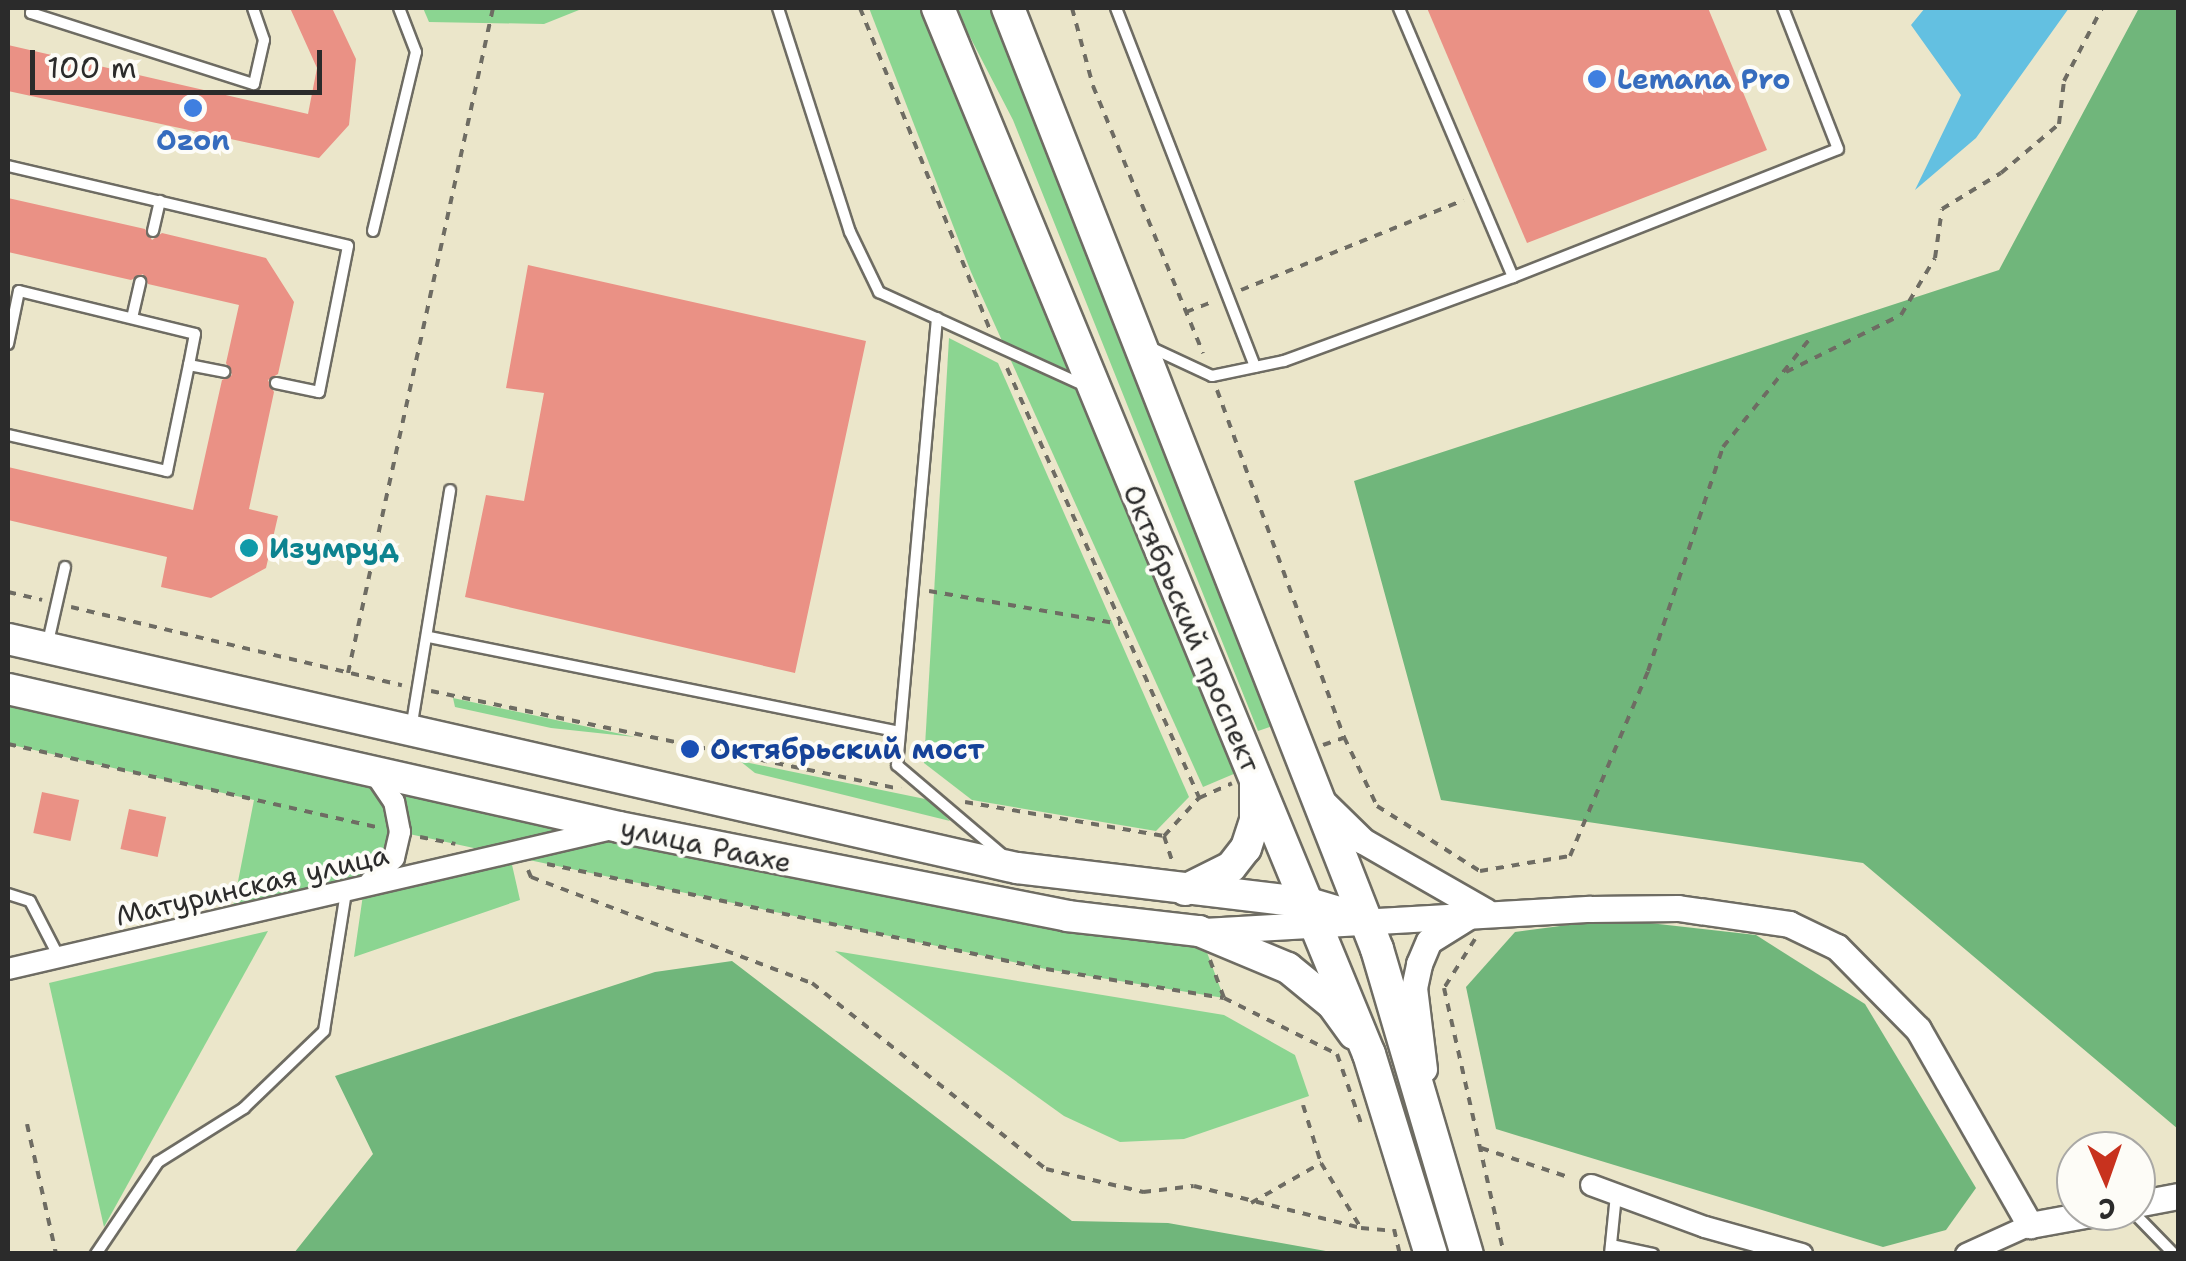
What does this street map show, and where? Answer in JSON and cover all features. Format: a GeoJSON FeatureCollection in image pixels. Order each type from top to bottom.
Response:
{"type":"FeatureCollection","features":[{"type":"Feature","properties":{"kind":"main road","name":"Октябрьский проспект"},"geometry":{"type":"LineString","coordinates":[[938,8],[1162,562],[1156,592],[1222,743],[1250,764],[1314,914],[1369,1054],[1431,1254]]}},
{"type":"Feature","properties":{"kind":"main road","name":"Октябрьский проспект"},"geometry":{"type":"LineString","coordinates":[[1016,15],[1366,920],[1428,1108],[1467,1254]]}},
{"type":"Feature","properties":{"kind":"main road","name":"улица Раахе"},"geometry":{"type":"LineString","coordinates":[[8,639],[1017,868],[1366,920]]}},
{"type":"Feature","properties":{"kind":"main road","name":"улица Раахе"},"geometry":{"type":"LineString","coordinates":[[8,689],[619,827],[1067,916],[1200,932],[1288,968],[1332,1004],[1369,1054]]}},
{"type":"Feature","properties":{"kind":"main road"},"geometry":{"type":"LineString","coordinates":[[1182,891],[1231,867],[1246,848],[1255,821],[1250,764],[1297,736]]}},
{"type":"Feature","properties":{"kind":"street"},"geometry":{"type":"LineString","coordinates":[[355,889],[394,858],[400,832],[394,802],[374,772]]}},
{"type":"Feature","properties":{"kind":"street"},"geometry":{"type":"LineString","coordinates":[[1321,800],[1363,841],[1485,918]]}},
{"type":"Feature","properties":{"kind":"street","name":"Матуринская улица"},"geometry":{"type":"LineString","coordinates":[[8,969],[509,856],[619,827]]}},
{"type":"Feature","properties":{"kind":"street"},"geometry":{"type":"LineString","coordinates":[[1366,920],[1736,913],[1789,924],[1837,947],[1918,1029],[2030,1225]]}},
{"type":"Feature","properties":{"kind":"street"},"geometry":{"type":"LineString","coordinates":[[1200,932],[1314,914]]}},
{"type":"Feature","properties":{"kind":"street"},"geometry":{"type":"LineString","coordinates":[[1428,1108],[1414,988],[1419,964],[1429,941],[1449,924],[1485,918]]}},
{"type":"Feature","properties":{"kind":"street"},"geometry":{"type":"LineString","coordinates":[[1591,1185],[1789,1252]]}},
{"type":"Feature","properties":{"kind":"street"},"geometry":{"type":"LineString","coordinates":[[1966,1254],[1987,1250],[2030,1225],[2056,1220]]}},
{"type":"Feature","properties":{"kind":"lane"},"geometry":{"type":"LineString","coordinates":[[32,8],[31,13],[254,84],[264,40],[254,8]]}},
{"type":"Feature","properties":{"kind":"lane"},"geometry":{"type":"LineString","coordinates":[[373,232],[416,52],[399,8]]}},
{"type":"Feature","properties":{"kind":"lane"},"geometry":{"type":"LineString","coordinates":[[778,8],[850,232],[879,292],[1093,389]]}},
{"type":"Feature","properties":{"kind":"lane"},"geometry":{"type":"LineString","coordinates":[[1116,8],[1255,368]]}},
{"type":"Feature","properties":{"kind":"lane"},"geometry":{"type":"LineString","coordinates":[[1399,8],[1512,277]]}},
{"type":"Feature","properties":{"kind":"lane"},"geometry":{"type":"LineString","coordinates":[[1137,334],[1165,358],[1212,376],[1255,368],[1512,277],[1838,149],[1783,8]]}},
{"type":"Feature","properties":{"kind":"lane"},"geometry":{"type":"LineString","coordinates":[[8,166],[348,246],[319,392],[276,384]]}},
{"type":"Feature","properties":{"kind":"lane"},"geometry":{"type":"LineString","coordinates":[[152,231],[160,201]]}},
{"type":"Feature","properties":{"kind":"lane"},"geometry":{"type":"LineString","coordinates":[[132,318],[140,282]]}},
{"type":"Feature","properties":{"kind":"lane"},"geometry":{"type":"LineString","coordinates":[[8,344],[19,290],[195,334],[167,471],[8,435]]}},
{"type":"Feature","properties":{"kind":"lane"},"geometry":{"type":"LineString","coordinates":[[938,318],[898,764],[943,798],[1017,868]]}},
{"type":"Feature","properties":{"kind":"lane"},"geometry":{"type":"LineString","coordinates":[[189,365],[224,372]]}},
{"type":"Feature","properties":{"kind":"lane"},"geometry":{"type":"LineString","coordinates":[[411,730],[422,689],[450,490]]}},
{"type":"Feature","properties":{"kind":"lane"},"geometry":{"type":"LineString","coordinates":[[46,648],[65,567]]}},
{"type":"Feature","properties":{"kind":"lane"},"geometry":{"type":"LineString","coordinates":[[429,636],[900,732]]}},
{"type":"Feature","properties":{"kind":"lane"},"geometry":{"type":"LineString","coordinates":[[96,1254],[158,1162],[244,1108],[324,1031],[355,889]]}},
{"type":"Feature","properties":{"kind":"lane"},"geometry":{"type":"LineString","coordinates":[[8,894],[30,901],[60,958]]}},
{"type":"Feature","properties":{"kind":"lane"},"geometry":{"type":"LineString","coordinates":[[1616,1194],[1610,1249],[1653,1254]]}},
{"type":"Feature","properties":{"kind":"lane"},"geometry":{"type":"LineString","coordinates":[[2152,1231],[2174,1254]]}},
{"type":"Feature","properties":{"kind":"path"},"geometry":{"type":"LineString","coordinates":[[348,674],[493,8]]}},
{"type":"Feature","properties":{"kind":"path"},"geometry":{"type":"LineString","coordinates":[[8,592],[348,674],[943,798],[1164,836],[1198,798],[997,345],[860,8]]}},
{"type":"Feature","properties":{"kind":"path"},"geometry":{"type":"LineString","coordinates":[[1072,8],[1093,86],[1212,376],[1344,737],[1377,806],[1480,871],[1570,856],[1648,671],[1723,447],[1812,336]]}},
{"type":"Feature","properties":{"kind":"path"},"geometry":{"type":"LineString","coordinates":[[1782,374],[1901,314],[1935,258],[1942,210],[2001,173],[2059,124],[2064,81],[2102,8]]}},
{"type":"Feature","properties":{"kind":"path"},"geometry":{"type":"LineString","coordinates":[[1186,312],[1478,194]]}},
{"type":"Feature","properties":{"kind":"path"},"geometry":{"type":"LineString","coordinates":[[914,588],[1120,624]]}},
{"type":"Feature","properties":{"kind":"path"},"geometry":{"type":"LineString","coordinates":[[8,744],[509,856]]}},
{"type":"Feature","properties":{"kind":"path"},"geometry":{"type":"LineString","coordinates":[[1368,1142],[1337,1054],[1224,998],[1046,969],[523,859],[531,878],[812,983],[1046,1169],[1143,1192],[1194,1186],[1249,1204],[1361,1228],[1395,1230]]}},
{"type":"Feature","properties":{"kind":"path"},"geometry":{"type":"LineString","coordinates":[[1485,918],[1444,988],[1504,1254]]}},
{"type":"Feature","properties":{"kind":"path"},"geometry":{"type":"LineString","coordinates":[[1303,1105],[1320,1163],[1361,1228]]}},
{"type":"Feature","properties":{"kind":"path"},"geometry":{"type":"LineString","coordinates":[[27,1124],[56,1254]]}},
{"type":"Feature","properties":{"kind":"path"},"geometry":{"type":"LineString","coordinates":[[1481,1148],[1591,1185]]}},
{"type":"Feature","properties":{"kind":"path"},"geometry":{"type":"LineString","coordinates":[[1249,1204],[1320,1163]]}},
{"type":"Feature","properties":{"kind":"green space"},"geometry":{"type":"Polygon","coordinates":[[[423,8],[584,8],[544,24],[429,22],[423,8]]]}},
{"type":"Feature","properties":{"kind":"green space"},"geometry":{"type":"Polygon","coordinates":[[[869,8],[920,8],[1008,199],[1236,773],[1203,787],[971,272],[869,8]]]}},
{"type":"Feature","properties":{"kind":"green space"},"geometry":{"type":"Polygon","coordinates":[[[955,8],[990,8],[1273,726],[1258,731],[1013,120],[955,8]]]}},
{"type":"Feature","properties":{"kind":"green space"},"geometry":{"type":"Polygon","coordinates":[[[2139,8],[2178,8],[2178,1129],[1863,863],[1441,800],[1354,481],[1999,270],[2139,8]]]}},
{"type":"Feature","properties":{"kind":"green space"},"geometry":{"type":"Polygon","coordinates":[[[949,338],[998,363],[1189,797],[1156,831],[972,800],[924,763],[949,338]]]}},
{"type":"Feature","properties":{"kind":"green space"},"geometry":{"type":"Polygon","coordinates":[[[8,689],[1199,931],[1224,998],[1046,969],[510,856],[520,900],[354,957],[364,888],[231,917],[254,800],[8,744],[8,689]],[[400,832],[367,885],[506,855],[400,832]]]}},
{"type":"Feature","properties":{"kind":"green space"},"geometry":{"type":"Polygon","coordinates":[[[453,698],[635,737],[551,728],[455,707],[453,698]]]}},
{"type":"Feature","properties":{"kind":"green space"},"geometry":{"type":"Polygon","coordinates":[[[740,761],[930,800],[950,821],[755,773],[740,761]]]}},
{"type":"Feature","properties":{"kind":"green space"},"geometry":{"type":"Polygon","coordinates":[[[1614,919],[1756,935],[1865,1004],[1976,1188],[1946,1230],[1883,1247],[1496,1129],[1466,987],[1515,932],[1614,919]]]}},
{"type":"Feature","properties":{"kind":"green space"},"geometry":{"type":"Polygon","coordinates":[[[268,931],[104,1227],[49,983],[268,931]]]}},
{"type":"Feature","properties":{"kind":"green space"},"geometry":{"type":"Polygon","coordinates":[[[835,951],[1224,1015],[1295,1055],[1309,1096],[1184,1139],[1120,1142],[1064,1116],[835,951]]]}},
{"type":"Feature","properties":{"kind":"green space"},"geometry":{"type":"Polygon","coordinates":[[[732,961],[1072,1221],[1168,1223],[1337,1253],[294,1253],[373,1154],[335,1076],[655,972],[732,961]]]}},
{"type":"Feature","properties":{"kind":"water"},"geometry":{"type":"Polygon","coordinates":[[[1925,8],[2069,8],[1976,138],[1915,190],[1961,95],[1911,25],[1925,8]]]}},
{"type":"Feature","properties":{"kind":"building"},"geometry":{"type":"Polygon","coordinates":[[[290,8],[332,8],[356,59],[349,125],[319,158],[8,91],[8,45],[308,114],[317,68],[290,8]]]}},
{"type":"Feature","properties":{"kind":"building","name":"Lemana Pro"},"geometry":{"type":"Polygon","coordinates":[[[1427,8],[1708,8],[1767,150],[1527,243],[1427,8]]]}},
{"type":"Feature","properties":{"kind":"building"},"geometry":{"type":"Polygon","coordinates":[[[8,198],[145,229],[152,240],[162,233],[266,258],[294,302],[278,374],[268,380],[274,392],[249,509],[278,516],[266,568],[211,598],[161,587],[167,557],[8,520],[8,467],[193,510],[222,380],[232,375],[226,363],[239,305],[148,284],[143,274],[131,280],[8,252],[8,198]]]}},
{"type":"Feature","properties":{"kind":"building"},"geometry":{"type":"Polygon","coordinates":[[[528,265],[866,341],[795,673],[465,597],[486,495],[524,501],[544,393],[506,388],[528,265]]]}},
{"type":"Feature","properties":{"kind":"building"},"geometry":{"type":"Polygon","coordinates":[[[42,792],[79,800],[70,841],[33,833],[42,792]]]}},
{"type":"Feature","properties":{"kind":"building"},"geometry":{"type":"Polygon","coordinates":[[[129,809],[166,817],[158,857],[120,849],[129,809]]]}},
{"type":"Feature","properties":{"kind":"place","name":"Lemana Pro"},"geometry":{"type":"Point","coordinates":[1597,79]}},
{"type":"Feature","properties":{"kind":"place","name":"Ozon"},"geometry":{"type":"Point","coordinates":[193,108]}},
{"type":"Feature","properties":{"kind":"place","name":"Изумруд"},"geometry":{"type":"Point","coordinates":[249,548]}},
{"type":"Feature","properties":{"kind":"place","name":"Октябрьский мост"},"geometry":{"type":"Point","coordinates":[690,749]}}]}
